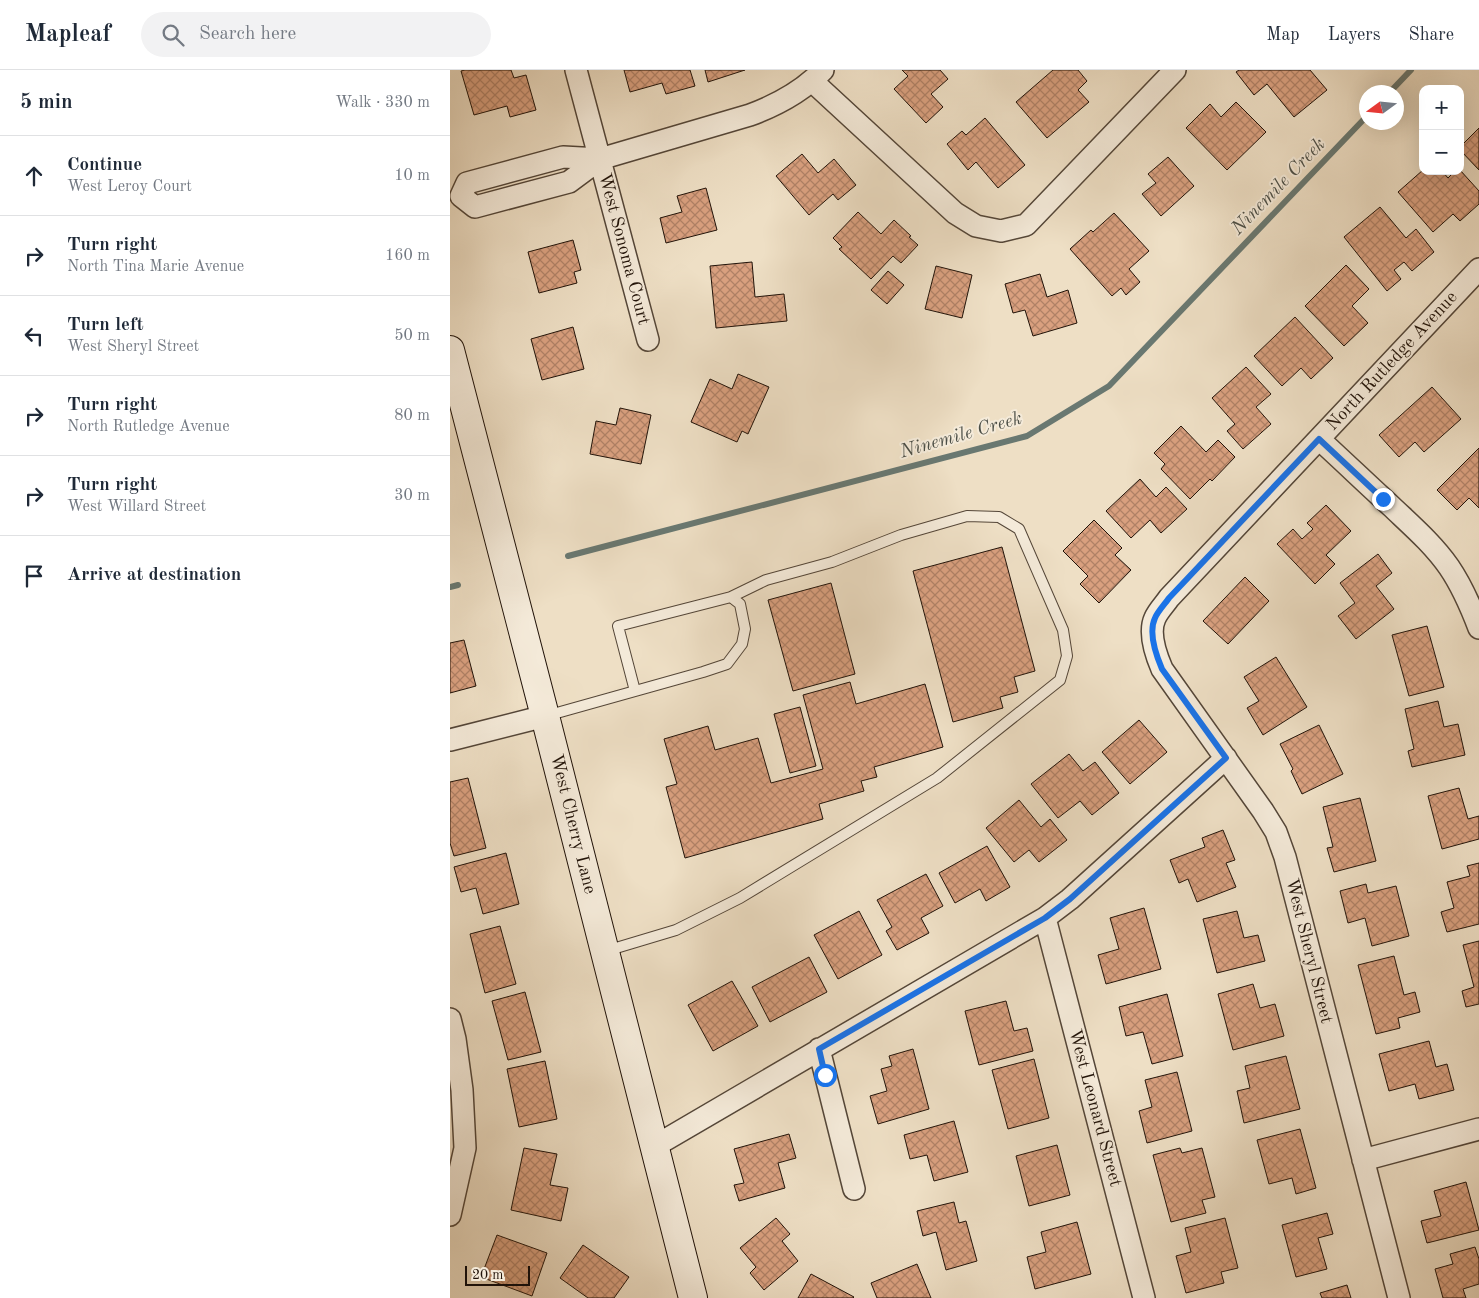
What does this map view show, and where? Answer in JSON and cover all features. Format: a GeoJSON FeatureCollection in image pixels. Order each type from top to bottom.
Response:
{"type":"FeatureCollection","features":[{"type":"Feature","properties":{"kind":"main road","name":"West Cherry Lane"},"geometry":{"type":"LineString","coordinates":[[450,350],[693,1298]]}},
{"type":"Feature","properties":{"kind":"street","name":"West Sonoma Court"},"geometry":{"type":"LineString","coordinates":[[576,70],[648,340]]}},
{"type":"Feature","properties":{"kind":"street"},"geometry":{"type":"LineString","coordinates":[[456,197],[467,183],[563,157],[600,159],[750,115],[773,106],[817,76],[955,213],[976,226],[1001,231],[1026,225],[1175,70]]}},
{"type":"Feature","properties":{"kind":"street","name":"North Rutledge Avenue"},"geometry":{"type":"LineString","coordinates":[[1152,635],[1154,618],[1169,598],[1479,269]]}},
{"type":"Feature","properties":{"kind":"street"},"geometry":{"type":"LineString","coordinates":[[1319,439],[1434,548],[1462,589],[1473,610],[1479,628]]}},
{"type":"Feature","properties":{"kind":"street","name":"West Sheryl Street"},"geometry":{"type":"LineString","coordinates":[[1152,635],[1155,652],[1162,669],[1276,832],[1285,857],[1399,1298]]}},
{"type":"Feature","properties":{"kind":"street"},"geometry":{"type":"LineString","coordinates":[[450,740],[545,716]]}},
{"type":"Feature","properties":{"kind":"street"},"geometry":{"type":"LineString","coordinates":[[655,1146],[1045,918],[1070,899],[1226,758]]}},
{"type":"Feature","properties":{"kind":"street","name":"West Leonard Street"},"geometry":{"type":"LineString","coordinates":[[1045,918],[1144,1298]]}},
{"type":"Feature","properties":{"kind":"street"},"geometry":{"type":"LineString","coordinates":[[450,1019],[455,1039],[462,1090],[465,1148],[450,1215]]}},
{"type":"Feature","properties":{"kind":"street"},"geometry":{"type":"LineString","coordinates":[[819,1049],[854,1189]]}},
{"type":"Feature","properties":{"kind":"street"},"geometry":{"type":"LineString","coordinates":[[1363,1160],[1479,1129]]}},
{"type":"Feature","properties":{"kind":"lane"},"geometry":{"type":"LineString","coordinates":[[605,951],[676,930],[740,898],[937,778],[1060,680],[1068,656],[1063,630],[1019,529],[999,517],[967,516],[901,535],[832,562],[766,580],[731,597],[618,626],[635,691]]}},
{"type":"Feature","properties":{"kind":"lane"},"geometry":{"type":"LineString","coordinates":[[545,716],[727,664],[742,644],[745,629],[740,604],[731,597]]}},
{"type":"Feature","properties":{"kind":"building"},"geometry":{"type":"Polygon","coordinates":[[[511,70],[514,78],[526,75],[536,110],[510,117],[507,106],[474,115],[461,71],[511,70]]]}},
{"type":"Feature","properties":{"kind":"building"},"geometry":{"type":"Polygon","coordinates":[[[624,70],[690,70],[695,86],[666,94],[662,83],[630,92],[624,70]]]}},
{"type":"Feature","properties":{"kind":"building"},"geometry":{"type":"Polygon","coordinates":[[[705,70],[745,70],[708,82],[705,70]]]}},
{"type":"Feature","properties":{"kind":"building"},"geometry":{"type":"Polygon","coordinates":[[[902,70],[940,70],[948,79],[931,94],[943,107],[926,123],[894,89],[908,76],[902,70]]]}},
{"type":"Feature","properties":{"kind":"building"},"geometry":{"type":"Polygon","coordinates":[[[1053,70],[1078,70],[1087,81],[1078,90],[1089,102],[1047,138],[1016,102],[1053,70]]]}},
{"type":"Feature","properties":{"kind":"building"},"geometry":{"type":"Polygon","coordinates":[[[1239,70],[1310,70],[1327,90],[1294,117],[1267,84],[1254,95],[1236,72],[1239,70]]]}},
{"type":"Feature","properties":{"kind":"building"},"geometry":{"type":"Polygon","coordinates":[[[1236,102],[1266,132],[1227,170],[1186,128],[1210,104],[1221,117],[1236,102]]]}},
{"type":"Feature","properties":{"kind":"building"},"geometry":{"type":"Polygon","coordinates":[[[985,118],[1025,165],[998,188],[976,162],[968,170],[947,144],[962,131],[966,135],[985,118]]]}},
{"type":"Feature","properties":{"kind":"building"},"geometry":{"type":"Polygon","coordinates":[[[1479,128],[1479,170],[1464,154],[1464,143],[1479,128]]]}},
{"type":"Feature","properties":{"kind":"building"},"geometry":{"type":"Polygon","coordinates":[[[802,154],[818,173],[834,159],[856,185],[838,200],[833,194],[809,215],[776,176],[802,154]]]}},
{"type":"Feature","properties":{"kind":"building"},"geometry":{"type":"Polygon","coordinates":[[[1168,157],[1194,186],[1161,216],[1142,194],[1156,183],[1148,174],[1168,157]]]}},
{"type":"Feature","properties":{"kind":"building"},"geometry":{"type":"Polygon","coordinates":[[[1419,174],[1445,175],[1448,178],[1451,175],[1464,174],[1479,191],[1479,204],[1460,221],[1453,214],[1433,232],[1398,192],[1419,174]]]}},
{"type":"Feature","properties":{"kind":"building"},"geometry":{"type":"Polygon","coordinates":[[[706,188],[717,230],[666,243],[660,218],[682,212],[677,196],[706,188]]]}},
{"type":"Feature","properties":{"kind":"building"},"geometry":{"type":"Polygon","coordinates":[[[1380,207],[1406,238],[1416,229],[1434,252],[1412,271],[1404,262],[1394,270],[1401,279],[1387,291],[1344,237],[1380,207]]]}},
{"type":"Feature","properties":{"kind":"building"},"geometry":{"type":"Polygon","coordinates":[[[858,212],[881,234],[894,220],[918,245],[901,263],[893,256],[871,279],[839,249],[842,247],[833,238],[858,212]]]}},
{"type":"Feature","properties":{"kind":"building"},"geometry":{"type":"Polygon","coordinates":[[[1114,213],[1149,251],[1129,269],[1140,282],[1126,295],[1121,288],[1112,296],[1070,249],[1114,213]]]}},
{"type":"Feature","properties":{"kind":"building"},"geometry":{"type":"Polygon","coordinates":[[[573,240],[581,270],[574,272],[577,283],[539,293],[528,252],[573,240]]]}},
{"type":"Feature","properties":{"kind":"building"},"geometry":{"type":"Polygon","coordinates":[[[752,262],[755,297],[784,294],[787,321],[716,328],[710,266],[752,262]]]}},
{"type":"Feature","properties":{"kind":"building"},"geometry":{"type":"Polygon","coordinates":[[[1346,265],[1369,289],[1352,306],[1368,323],[1344,346],[1305,306],[1346,265]]]}},
{"type":"Feature","properties":{"kind":"building"},"geometry":{"type":"Polygon","coordinates":[[[936,266],[972,275],[962,318],[925,309],[936,266]]]}},
{"type":"Feature","properties":{"kind":"building"},"geometry":{"type":"Polygon","coordinates":[[[888,271],[904,285],[887,304],[871,290],[888,271]]]}},
{"type":"Feature","properties":{"kind":"building"},"geometry":{"type":"Polygon","coordinates":[[[1040,274],[1047,297],[1068,290],[1077,323],[1033,336],[1025,310],[1013,313],[1005,284],[1040,274]]]}},
{"type":"Feature","properties":{"kind":"building"},"geometry":{"type":"Polygon","coordinates":[[[1295,317],[1333,358],[1311,379],[1301,368],[1282,386],[1254,356],[1295,317]]]}},
{"type":"Feature","properties":{"kind":"building"},"geometry":{"type":"Polygon","coordinates":[[[573,327],[584,369],[542,380],[531,339],[573,327]]]}},
{"type":"Feature","properties":{"kind":"building"},"geometry":{"type":"Polygon","coordinates":[[[1246,367],[1271,394],[1256,407],[1271,424],[1243,449],[1227,431],[1235,424],[1212,398],[1246,367]]]}},
{"type":"Feature","properties":{"kind":"building"},"geometry":{"type":"Polygon","coordinates":[[[738,374],[769,387],[748,434],[742,431],[737,442],[691,422],[710,379],[732,389],[738,374]]]}},
{"type":"Feature","properties":{"kind":"building"},"geometry":{"type":"Polygon","coordinates":[[[1432,387],[1461,419],[1424,452],[1415,442],[1399,457],[1379,435],[1432,387]]]}},
{"type":"Feature","properties":{"kind":"building"},"geometry":{"type":"Polygon","coordinates":[[[620,408],[651,415],[641,464],[590,454],[596,421],[616,425],[620,408]]]}},
{"type":"Feature","properties":{"kind":"building"},"geometry":{"type":"Polygon","coordinates":[[[1181,426],[1206,452],[1218,440],[1235,457],[1212,481],[1210,479],[1190,499],[1161,469],[1165,464],[1154,453],[1181,426]]]}},
{"type":"Feature","properties":{"kind":"building"},"geometry":{"type":"Polygon","coordinates":[[[1479,448],[1479,508],[1469,498],[1457,510],[1437,490],[1479,448]]]}},
{"type":"Feature","properties":{"kind":"building"},"geometry":{"type":"Polygon","coordinates":[[[1140,479],[1156,497],[1166,487],[1187,509],[1161,533],[1150,520],[1131,538],[1106,511],[1140,479]]]}},
{"type":"Feature","properties":{"kind":"building"},"geometry":{"type":"Polygon","coordinates":[[[1326,505],[1351,531],[1326,555],[1335,564],[1315,584],[1277,544],[1293,529],[1302,539],[1313,529],[1307,523],[1326,505]]]}},
{"type":"Feature","properties":{"kind":"building"},"geometry":{"type":"Polygon","coordinates":[[[1094,520],[1122,548],[1115,555],[1131,570],[1099,603],[1080,584],[1088,576],[1063,551],[1094,520]]]}},
{"type":"Feature","properties":{"kind":"building"},"geometry":{"type":"Polygon","coordinates":[[[1002,547],[1035,671],[1014,677],[1018,692],[1000,697],[1003,708],[953,722],[913,571],[1002,547]]]}},
{"type":"Feature","properties":{"kind":"building"},"geometry":{"type":"Polygon","coordinates":[[[1378,554],[1392,573],[1376,586],[1394,609],[1356,639],[1338,616],[1355,603],[1340,583],[1378,554]]]}},
{"type":"Feature","properties":{"kind":"building"},"geometry":{"type":"Polygon","coordinates":[[[1245,577],[1269,601],[1228,644],[1203,621],[1245,577]]]}},
{"type":"Feature","properties":{"kind":"building"},"geometry":{"type":"Polygon","coordinates":[[[831,583],[855,674],[793,691],[768,600],[831,583]]]}},
{"type":"Feature","properties":{"kind":"building"},"geometry":{"type":"Polygon","coordinates":[[[1427,626],[1444,687],[1409,696],[1392,635],[1427,626]]]}},
{"type":"Feature","properties":{"kind":"building"},"geometry":{"type":"Polygon","coordinates":[[[464,640],[476,686],[450,693],[450,643],[464,640]]]}},
{"type":"Feature","properties":{"kind":"building"},"geometry":{"type":"Polygon","coordinates":[[[1276,657],[1307,707],[1263,735],[1247,708],[1259,701],[1244,677],[1276,657]]]}},
{"type":"Feature","properties":{"kind":"building"},"geometry":{"type":"Polygon","coordinates":[[[850,682],[856,704],[925,684],[943,747],[874,767],[877,777],[861,781],[864,791],[819,804],[823,819],[685,858],[666,787],[677,784],[664,739],[708,726],[715,750],[758,738],[771,783],[823,769],[803,695],[850,682]]]}},
{"type":"Feature","properties":{"kind":"building"},"geometry":{"type":"Polygon","coordinates":[[[1438,701],[1444,727],[1458,724],[1465,755],[1412,767],[1408,751],[1414,749],[1405,709],[1438,701]]]}},
{"type":"Feature","properties":{"kind":"building"},"geometry":{"type":"Polygon","coordinates":[[[800,707],[816,766],[790,773],[774,714],[800,707]]]}},
{"type":"Feature","properties":{"kind":"building"},"geometry":{"type":"Polygon","coordinates":[[[1139,720],[1167,752],[1130,784],[1102,752],[1139,720]]]}},
{"type":"Feature","properties":{"kind":"building"},"geometry":{"type":"Polygon","coordinates":[[[1319,725],[1343,774],[1302,794],[1291,771],[1293,769],[1280,744],[1319,725]]]}},
{"type":"Feature","properties":{"kind":"building"},"geometry":{"type":"Polygon","coordinates":[[[1069,754],[1083,771],[1095,762],[1119,793],[1092,815],[1080,801],[1058,818],[1031,784],[1069,754]]]}},
{"type":"Feature","properties":{"kind":"building"},"geometry":{"type":"Polygon","coordinates":[[[468,778],[486,848],[454,856],[450,843],[450,782],[468,778]]]}},
{"type":"Feature","properties":{"kind":"building"},"geometry":{"type":"Polygon","coordinates":[[[1459,788],[1468,819],[1479,816],[1479,839],[1442,849],[1428,796],[1459,788]]]}},
{"type":"Feature","properties":{"kind":"building"},"geometry":{"type":"Polygon","coordinates":[[[1360,798],[1376,861],[1334,872],[1327,848],[1333,847],[1323,807],[1360,798]]]}},
{"type":"Feature","properties":{"kind":"building"},"geometry":{"type":"Polygon","coordinates":[[[1019,800],[1041,827],[1050,819],[1067,840],[1039,862],[1029,850],[1014,862],[986,828],[1019,800]]]}},
{"type":"Feature","properties":{"kind":"building"},"geometry":{"type":"Polygon","coordinates":[[[1223,830],[1235,860],[1226,863],[1236,887],[1197,902],[1188,879],[1179,883],[1170,860],[1205,847],[1202,838],[1223,830]]]}},
{"type":"Feature","properties":{"kind":"building"},"geometry":{"type":"Polygon","coordinates":[[[987,846],[1010,887],[986,901],[980,889],[955,903],[939,873],[987,846]]]}},
{"type":"Feature","properties":{"kind":"building"},"geometry":{"type":"Polygon","coordinates":[[[506,853],[519,904],[483,914],[476,888],[461,892],[454,867],[506,853]]]}},
{"type":"Feature","properties":{"kind":"building"},"geometry":{"type":"Polygon","coordinates":[[[1479,863],[1479,924],[1447,932],[1441,912],[1454,908],[1447,882],[1470,876],[1467,866],[1479,863]]]}},
{"type":"Feature","properties":{"kind":"building"},"geometry":{"type":"Polygon","coordinates":[[[926,874],[943,906],[921,918],[929,933],[897,950],[886,931],[892,927],[877,900],[926,874]]]}},
{"type":"Feature","properties":{"kind":"building"},"geometry":{"type":"Polygon","coordinates":[[[1366,884],[1368,893],[1396,886],[1409,936],[1372,946],[1365,918],[1348,923],[1340,891],[1366,884]]]}},
{"type":"Feature","properties":{"kind":"building"},"geometry":{"type":"Polygon","coordinates":[[[1144,908],[1161,969],[1106,984],[1098,955],[1119,949],[1110,918],[1144,908]]]}},
{"type":"Feature","properties":{"kind":"building"},"geometry":{"type":"Polygon","coordinates":[[[859,911],[882,955],[838,979],[814,935],[859,911]]]}},
{"type":"Feature","properties":{"kind":"building"},"geometry":{"type":"Polygon","coordinates":[[[1237,911],[1244,938],[1258,935],[1265,961],[1217,973],[1203,919],[1237,911]]]}},
{"type":"Feature","properties":{"kind":"building"},"geometry":{"type":"Polygon","coordinates":[[[500,926],[516,984],[485,993],[470,934],[500,926]]]}},
{"type":"Feature","properties":{"kind":"building"},"geometry":{"type":"Polygon","coordinates":[[[1479,941],[1479,1004],[1466,1007],[1462,991],[1474,987],[1463,945],[1479,941]]]}},
{"type":"Feature","properties":{"kind":"building"},"geometry":{"type":"Polygon","coordinates":[[[1394,956],[1404,995],[1415,992],[1420,1012],[1398,1018],[1400,1028],[1376,1034],[1358,965],[1394,956]]]}},
{"type":"Feature","properties":{"kind":"building"},"geometry":{"type":"Polygon","coordinates":[[[809,957],[827,992],[770,1022],[752,987],[809,957]]]}},
{"type":"Feature","properties":{"kind":"building"},"geometry":{"type":"Polygon","coordinates":[[[732,981],[758,1026],[713,1051],[688,1005],[732,981]]]}},
{"type":"Feature","properties":{"kind":"building"},"geometry":{"type":"Polygon","coordinates":[[[1253,984],[1260,1008],[1275,1004],[1284,1036],[1233,1050],[1218,994],[1253,984]]]}},
{"type":"Feature","properties":{"kind":"building"},"geometry":{"type":"Polygon","coordinates":[[[525,992],[541,1052],[508,1060],[492,1001],[525,992]]]}},
{"type":"Feature","properties":{"kind":"building"},"geometry":{"type":"Polygon","coordinates":[[[1167,994],[1183,1056],[1152,1064],[1143,1032],[1126,1036],[1119,1007],[1167,994]]]}},
{"type":"Feature","properties":{"kind":"building"},"geometry":{"type":"Polygon","coordinates":[[[1006,1001],[1014,1031],[1027,1028],[1033,1051],[979,1065],[965,1011],[1006,1001]]]}},
{"type":"Feature","properties":{"kind":"building"},"geometry":{"type":"Polygon","coordinates":[[[1429,1041],[1436,1067],[1447,1064],[1454,1090],[1419,1099],[1415,1084],[1389,1091],[1379,1054],[1429,1041]]]}},
{"type":"Feature","properties":{"kind":"building"},"geometry":{"type":"Polygon","coordinates":[[[913,1049],[929,1109],[878,1124],[870,1096],[887,1091],[881,1069],[892,1066],[889,1056],[913,1049]]]}},
{"type":"Feature","properties":{"kind":"building"},"geometry":{"type":"Polygon","coordinates":[[[1286,1056],[1300,1109],[1244,1123],[1237,1091],[1250,1088],[1245,1066],[1286,1056]]]}},
{"type":"Feature","properties":{"kind":"building"},"geometry":{"type":"Polygon","coordinates":[[[1034,1059],[1049,1118],[1008,1129],[992,1070],[1034,1059]]]}},
{"type":"Feature","properties":{"kind":"building"},"geometry":{"type":"Polygon","coordinates":[[[545,1061],[557,1119],[519,1127],[507,1069],[545,1061]]]}},
{"type":"Feature","properties":{"kind":"building"},"geometry":{"type":"Polygon","coordinates":[[[1177,1072],[1192,1131],[1147,1143],[1139,1111],[1152,1107],[1145,1080],[1177,1072]]]}},
{"type":"Feature","properties":{"kind":"building"},"geometry":{"type":"Polygon","coordinates":[[[954,1121],[968,1172],[934,1181],[927,1155],[910,1159],[904,1135],[954,1121]]]}},
{"type":"Feature","properties":{"kind":"building"},"geometry":{"type":"Polygon","coordinates":[[[1300,1129],[1316,1188],[1296,1194],[1292,1178],[1269,1184],[1257,1140],[1300,1129]]]}},
{"type":"Feature","properties":{"kind":"building"},"geometry":{"type":"Polygon","coordinates":[[[789,1134],[796,1158],[778,1163],[785,1188],[739,1201],[734,1185],[744,1183],[734,1149],[789,1134]]]}},
{"type":"Feature","properties":{"kind":"building"},"geometry":{"type":"Polygon","coordinates":[[[1057,1145],[1070,1195],[1029,1206],[1016,1156],[1057,1145]]]}},
{"type":"Feature","properties":{"kind":"building"},"geometry":{"type":"Polygon","coordinates":[[[524,1148],[557,1154],[550,1185],[568,1188],[561,1221],[511,1210],[524,1148]]]}},
{"type":"Feature","properties":{"kind":"building"},"geometry":{"type":"Polygon","coordinates":[[[1180,1148],[1182,1153],[1202,1148],[1215,1197],[1202,1200],[1206,1213],[1171,1222],[1153,1155],[1180,1148]]]}},
{"type":"Feature","properties":{"kind":"building"},"geometry":{"type":"Polygon","coordinates":[[[1466,1182],[1479,1230],[1427,1243],[1421,1221],[1441,1216],[1434,1191],[1466,1182]]]}},
{"type":"Feature","properties":{"kind":"building"},"geometry":{"type":"Polygon","coordinates":[[[954,1202],[959,1223],[966,1221],[977,1261],[946,1270],[936,1232],[923,1236],[917,1211],[954,1202]]]}},
{"type":"Feature","properties":{"kind":"building"},"geometry":{"type":"Polygon","coordinates":[[[1327,1213],[1333,1234],[1318,1238],[1327,1269],[1296,1277],[1282,1225],[1327,1213]]]}},
{"type":"Feature","properties":{"kind":"building"},"geometry":{"type":"Polygon","coordinates":[[[776,1218],[790,1234],[782,1241],[798,1261],[764,1290],[750,1273],[756,1267],[740,1248],[776,1218]]]}},
{"type":"Feature","properties":{"kind":"building"},"geometry":{"type":"Polygon","coordinates":[[[1225,1218],[1238,1268],[1221,1272],[1224,1283],[1186,1293],[1176,1256],[1191,1252],[1185,1228],[1225,1218]]]}},
{"type":"Feature","properties":{"kind":"building"},"geometry":{"type":"Polygon","coordinates":[[[1077,1222],[1091,1274],[1035,1289],[1027,1257],[1046,1252],[1041,1232],[1077,1222]]]}},
{"type":"Feature","properties":{"kind":"building"},"geometry":{"type":"Polygon","coordinates":[[[497,1235],[547,1253],[532,1296],[481,1277],[497,1235]]]}},
{"type":"Feature","properties":{"kind":"building"},"geometry":{"type":"Polygon","coordinates":[[[583,1245],[629,1277],[614,1298],[588,1298],[560,1278],[583,1245]]]}},
{"type":"Feature","properties":{"kind":"building"},"geometry":{"type":"Polygon","coordinates":[[[1475,1247],[1479,1259],[1479,1284],[1463,1289],[1466,1298],[1443,1298],[1435,1269],[1453,1264],[1450,1254],[1475,1247]]]}},
{"type":"Feature","properties":{"kind":"building"},"geometry":{"type":"Polygon","coordinates":[[[917,1264],[931,1298],[877,1298],[871,1283],[917,1264]]]}},
{"type":"Feature","properties":{"kind":"building"},"geometry":{"type":"Polygon","coordinates":[[[811,1274],[854,1297],[798,1298],[811,1274]]]}},
{"type":"Feature","properties":{"kind":"building"},"geometry":{"type":"Polygon","coordinates":[[[1347,1285],[1351,1298],[1322,1298],[1320,1293],[1347,1285]]]}},
{"type":"Feature","properties":{"kind":"waterway","name":"Ninemile Creek"},"geometry":{"type":"LineString","coordinates":[[1397,85],[1411,70]]}},
{"type":"Feature","properties":{"kind":"waterway","name":"Ninemile Creek"},"geometry":{"type":"LineString","coordinates":[[568,556],[1027,436],[1109,386],[1359,124]]}},
{"type":"Feature","properties":{"kind":"waterway","name":"Ninemile Creek"},"geometry":{"type":"LineString","coordinates":[[450,587],[458,585]]}},
{"type":"Feature","properties":{"kind":"route"},"geometry":{"type":"LineString","coordinates":[[825,1075],[819,1049],[1045,918],[1070,899],[1226,758],[1162,669],[1155,652],[1152,635],[1154,618],[1169,598],[1319,439],[1383,499]]}}]}
